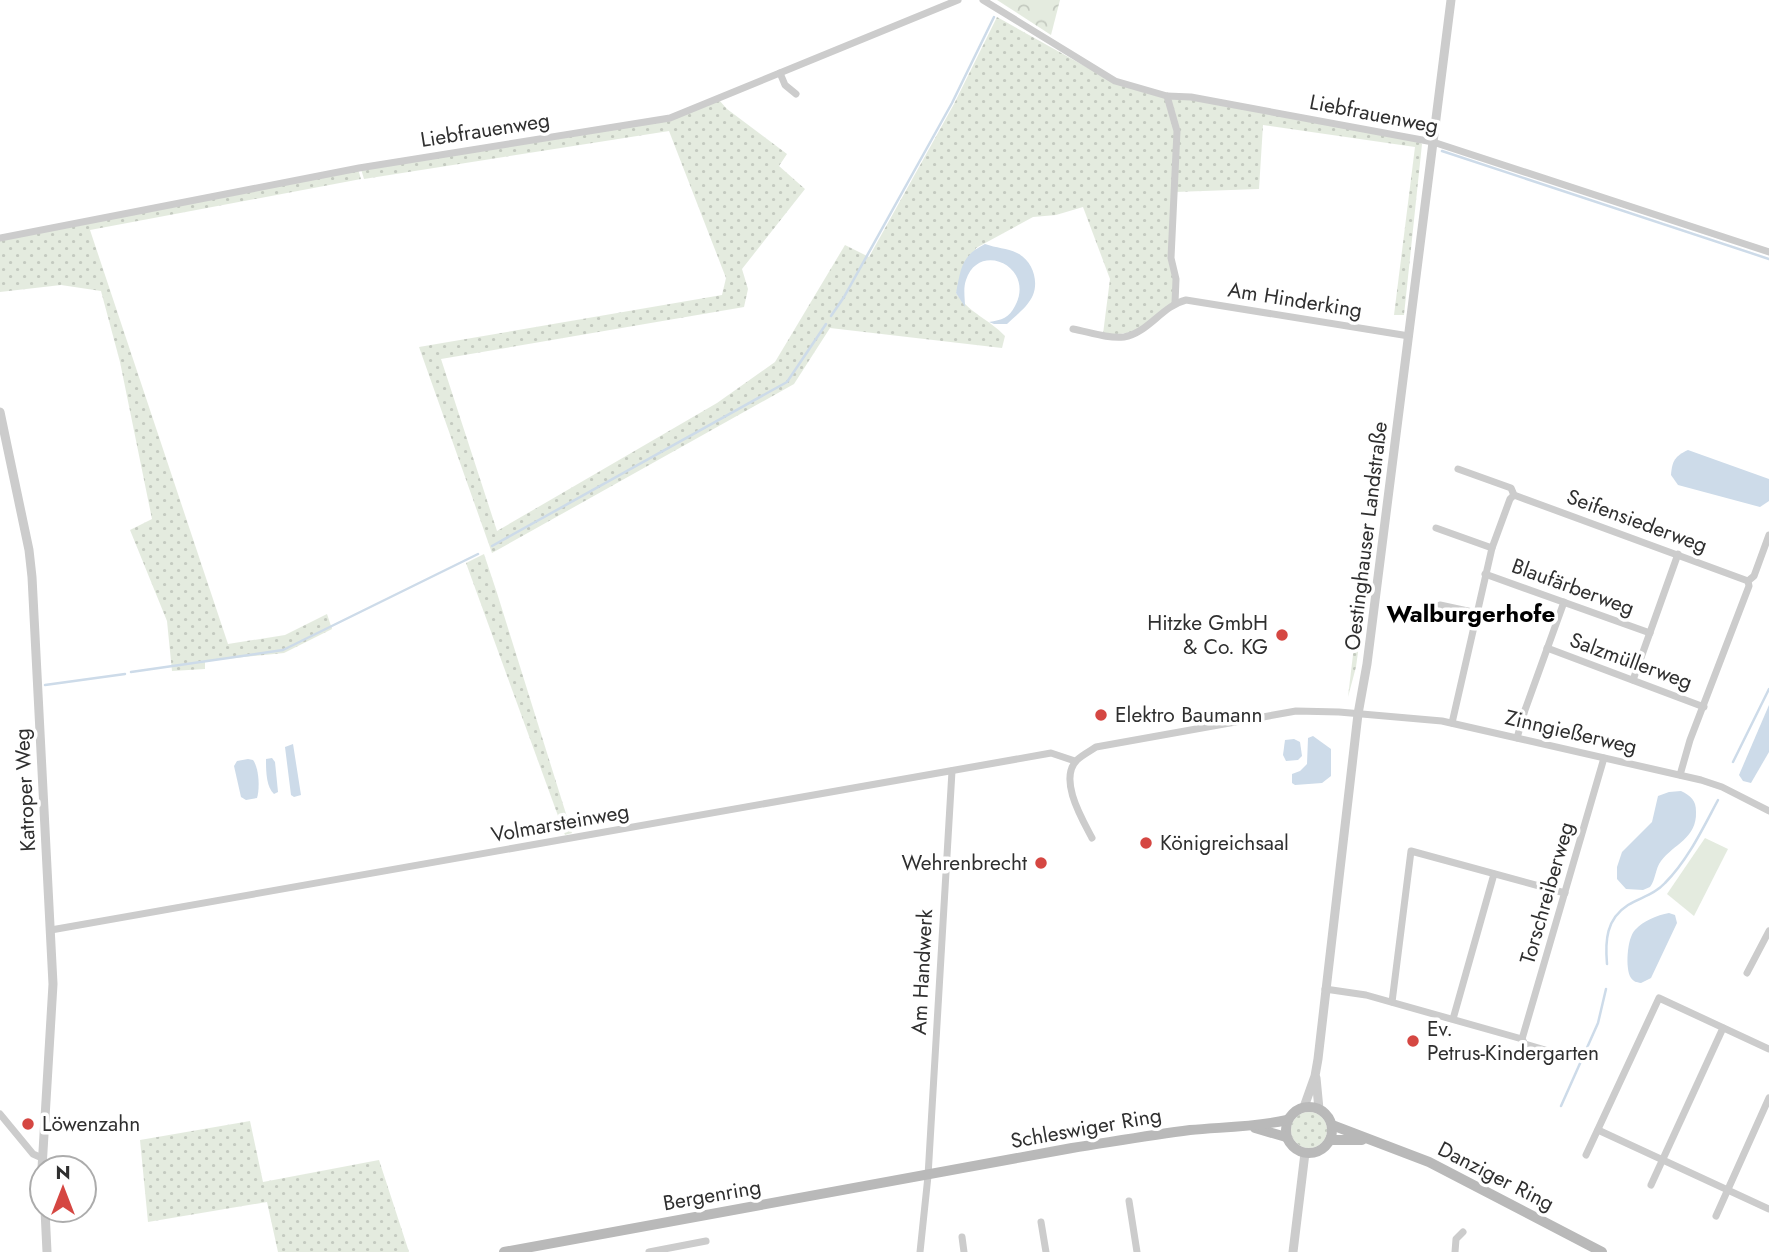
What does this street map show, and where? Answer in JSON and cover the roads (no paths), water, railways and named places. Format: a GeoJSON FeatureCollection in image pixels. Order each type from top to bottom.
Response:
{"type":"FeatureCollection","features":[{"type":"Feature","properties":{"kind":"main road"},"geometry":{"type":"LineString","coordinates":[[1304,1107],[1319,1109],[1332,1125],[1330,1140],[1320,1151],[1305,1153],[1290,1144],[1286,1136],[1287,1120],[1304,1107]]}},
{"type":"Feature","properties":{"kind":"main road","name":"Schleswiger Ring"},"geometry":{"type":"LineString","coordinates":[[928,1176],[1160,1133],[1251,1127],[1287,1120]]}},
{"type":"Feature","properties":{"kind":"main road","name":"Danziger Ring"},"geometry":{"type":"LineString","coordinates":[[1332,1125],[1429,1163],[1602,1252]]}},
{"type":"Feature","properties":{"kind":"main road","name":"Schleswiger Ring"},"geometry":{"type":"LineString","coordinates":[[1251,1127],[1286,1136]]}},
{"type":"Feature","properties":{"kind":"main road","name":"Danziger Ring"},"geometry":{"type":"LineString","coordinates":[[1330,1140],[1370,1140]]}},
{"type":"Feature","properties":{"kind":"main road","name":"Bergenring"},"geometry":{"type":"LineString","coordinates":[[504,1252],[928,1176]]}},
{"type":"Feature","properties":{"kind":"street","name":"Liebfrauenweg"},"geometry":{"type":"LineString","coordinates":[[0,238],[359,168],[670,118],[958,0]]}},
{"type":"Feature","properties":{"kind":"street","name":"Liebfrauenweg"},"geometry":{"type":"LineString","coordinates":[[983,0],[1115,81],[1167,96],[1191,97],[1433,142],[1769,252]]}},
{"type":"Feature","properties":{"kind":"street","name":"Oestinghauser Landstraße"},"geometry":{"type":"LineString","coordinates":[[1304,1107],[1315,1076],[1358,714],[1367,664],[1451,0]]}},
{"type":"Feature","properties":{"kind":"street"},"geometry":{"type":"LineString","coordinates":[[780,73],[785,85],[796,94]]}},
{"type":"Feature","properties":{"kind":"street"},"geometry":{"type":"LineString","coordinates":[[1073,329],[1124,337],[1136,332],[1175,303],[1176,279],[1171,258],[1177,131],[1167,96]]}},
{"type":"Feature","properties":{"kind":"street","name":"Am Hinderking"},"geometry":{"type":"LineString","coordinates":[[1175,303],[1186,300],[1409,336]]}},
{"type":"Feature","properties":{"kind":"street","name":"Katroper Weg"},"geometry":{"type":"LineString","coordinates":[[0,412],[29,550],[32,577],[52,984],[43,1154]]}},
{"type":"Feature","properties":{"kind":"street","name":"Seifensiederweg"},"geometry":{"type":"LineString","coordinates":[[1458,470],[1511,488],[1514,495],[1748,582]]}},
{"type":"Feature","properties":{"kind":"street"},"geometry":{"type":"LineString","coordinates":[[1452,723],[1492,548],[1510,499],[1514,495]]}},
{"type":"Feature","properties":{"kind":"street"},"geometry":{"type":"LineString","coordinates":[[1436,528],[1492,548]]}},
{"type":"Feature","properties":{"kind":"street"},"geometry":{"type":"LineString","coordinates":[[1680,775],[1690,740],[1749,586],[1748,582],[1754,576],[1769,535]]}},
{"type":"Feature","properties":{"kind":"street"},"geometry":{"type":"LineString","coordinates":[[1633,680],[1678,554]]}},
{"type":"Feature","properties":{"kind":"street","name":"Blaufärberweg"},"geometry":{"type":"LineString","coordinates":[[1485,574],[1650,633]]}},
{"type":"Feature","properties":{"kind":"street"},"geometry":{"type":"LineString","coordinates":[[1517,738],[1524,710],[1564,602]]}},
{"type":"Feature","properties":{"kind":"street"},"geometry":{"type":"LineString","coordinates":[[1440,605],[1476,613]]}},
{"type":"Feature","properties":{"kind":"street","name":"Salzmüllerweg"},"geometry":{"type":"LineString","coordinates":[[1547,649],[1704,707]]}},
{"type":"Feature","properties":{"kind":"street"},"geometry":{"type":"LineString","coordinates":[[1092,838],[1077,811],[1070,779],[1075,761],[1096,747],[1296,711],[1358,714]]}},
{"type":"Feature","properties":{"kind":"street","name":"Zinngießerweg"},"geometry":{"type":"LineString","coordinates":[[1358,714],[1452,723],[1680,775],[1722,787],[1769,811]]}},
{"type":"Feature","properties":{"kind":"street","name":"Volmarsteinweg"},"geometry":{"type":"LineString","coordinates":[[51,930],[1051,753],[1075,761]]}},
{"type":"Feature","properties":{"kind":"street","name":"Torschreiberweg"},"geometry":{"type":"LineString","coordinates":[[1522,1039],[1604,758]]}},
{"type":"Feature","properties":{"kind":"street","name":"Am Handwerk"},"geometry":{"type":"LineString","coordinates":[[920,1252],[928,1176],[951,771]]}},
{"type":"Feature","properties":{"kind":"street"},"geometry":{"type":"LineString","coordinates":[[1392,1002],[1411,851],[1565,893]]}},
{"type":"Feature","properties":{"kind":"street"},"geometry":{"type":"LineString","coordinates":[[1453,1019],[1494,874]]}},
{"type":"Feature","properties":{"kind":"street"},"geometry":{"type":"LineString","coordinates":[[1747,973],[1769,931]]}},
{"type":"Feature","properties":{"kind":"street"},"geometry":{"type":"LineString","coordinates":[[1325,989],[1392,1002],[1522,1039],[1525,1044],[1559,1054]]}},
{"type":"Feature","properties":{"kind":"street"},"geometry":{"type":"LineString","coordinates":[[1586,1155],[1659,998],[1769,1049]]}},
{"type":"Feature","properties":{"kind":"street"},"geometry":{"type":"LineString","coordinates":[[1651,1185],[1723,1028]]}},
{"type":"Feature","properties":{"kind":"street","name":"Oestinghauser Landstraße"},"geometry":{"type":"LineString","coordinates":[[1315,1076],[1319,1109]]}},
{"type":"Feature","properties":{"kind":"street"},"geometry":{"type":"LineString","coordinates":[[1716,1216],[1769,1098]]}},
{"type":"Feature","properties":{"kind":"street"},"geometry":{"type":"LineString","coordinates":[[0,1115],[33,1154]]}},
{"type":"Feature","properties":{"kind":"street"},"geometry":{"type":"LineString","coordinates":[[1598,1130],[1769,1209]]}},
{"type":"Feature","properties":{"kind":"street"},"geometry":{"type":"LineString","coordinates":[[1293,1252],[1305,1153]]}},
{"type":"Feature","properties":{"kind":"street"},"geometry":{"type":"LineString","coordinates":[[1129,1201],[1137,1252]]}},
{"type":"Feature","properties":{"kind":"street"},"geometry":{"type":"LineString","coordinates":[[1041,1222],[1046,1252]]}},
{"type":"Feature","properties":{"kind":"street"},"geometry":{"type":"LineString","coordinates":[[46,1224],[47,1252]]}},
{"type":"Feature","properties":{"kind":"street"},"geometry":{"type":"LineString","coordinates":[[1455,1252],[1456,1239],[1463,1232]]}},
{"type":"Feature","properties":{"kind":"street"},"geometry":{"type":"LineString","coordinates":[[962,1237],[964,1252]]}},
{"type":"Feature","properties":{"kind":"street"},"geometry":{"type":"LineString","coordinates":[[649,1252],[706,1241]]}},
{"type":"Feature","properties":{"kind":"water"},"geometry":{"type":"Polygon","coordinates":[[[985,244],[1022,256],[1027,260],[1035,277],[1035,289],[1031,299],[1007,324],[989,322],[1008,316],[1015,306],[1019,292],[1018,280],[1012,270],[1003,263],[993,260],[982,262],[973,268],[965,283],[965,307],[956,293],[963,264],[971,253],[985,244]]]}},
{"type":"Feature","properties":{"kind":"water"},"geometry":{"type":"Polygon","coordinates":[[[1688,450],[1769,479],[1769,501],[1760,507],[1678,485],[1671,475],[1672,466],[1677,457],[1688,450]]]}},
{"type":"Feature","properties":{"kind":"water"},"geometry":{"type":"Polygon","coordinates":[[[1769,705],[1769,752],[1751,783],[1743,781],[1739,775],[1769,705]]]}},
{"type":"Feature","properties":{"kind":"water"},"geometry":{"type":"Polygon","coordinates":[[[1313,736],[1331,749],[1331,776],[1322,783],[1295,785],[1292,783],[1292,774],[1307,764],[1308,738],[1313,736]]]}},
{"type":"Feature","properties":{"kind":"water"},"geometry":{"type":"Polygon","coordinates":[[[1294,739],[1300,742],[1302,756],[1298,760],[1286,761],[1283,755],[1285,740],[1294,739]]]}},
{"type":"Feature","properties":{"kind":"water"},"geometry":{"type":"Polygon","coordinates":[[[293,744],[301,795],[294,797],[291,795],[285,747],[293,744]]]}},
{"type":"Feature","properties":{"kind":"water"},"geometry":{"type":"Polygon","coordinates":[[[272,758],[275,762],[278,792],[274,794],[268,783],[266,768],[266,759],[272,758]]]}},
{"type":"Feature","properties":{"kind":"water"},"geometry":{"type":"Polygon","coordinates":[[[253,760],[257,768],[258,789],[257,798],[246,800],[241,797],[234,766],[237,761],[253,760]]]}},
{"type":"Feature","properties":{"kind":"water"},"geometry":{"type":"Polygon","coordinates":[[[1681,791],[1695,804],[1693,828],[1661,861],[1650,887],[1643,890],[1626,889],[1617,879],[1617,867],[1622,852],[1652,822],[1658,796],[1681,791]]]}},
{"type":"Feature","properties":{"kind":"water"},"geometry":{"type":"Polygon","coordinates":[[[1669,913],[1675,915],[1677,923],[1651,978],[1641,983],[1635,982],[1629,974],[1628,961],[1632,934],[1646,921],[1669,913]]]}},
{"type":"Feature","properties":{"kind":"waterway"},"geometry":{"type":"LineString","coordinates":[[831,316],[952,103],[994,17]]}},
{"type":"Feature","properties":{"kind":"waterway"},"geometry":{"type":"LineString","coordinates":[[1442,151],[1769,259]]}},
{"type":"Feature","properties":{"kind":"waterway"},"geometry":{"type":"LineString","coordinates":[[492,546],[787,382],[826,324]]}},
{"type":"Feature","properties":{"kind":"waterway"},"geometry":{"type":"LineString","coordinates":[[131,672],[283,650],[478,554]]}},
{"type":"Feature","properties":{"kind":"waterway"},"geometry":{"type":"LineString","coordinates":[[45,685],[125,674]]}},
{"type":"Feature","properties":{"kind":"waterway"},"geometry":{"type":"LineString","coordinates":[[1733,762],[1769,689]]}},
{"type":"Feature","properties":{"kind":"waterway"},"geometry":{"type":"LineString","coordinates":[[1607,964],[1607,939],[1615,917],[1628,905],[1656,890],[1673,874],[1718,800]]}},
{"type":"Feature","properties":{"kind":"waterway"},"geometry":{"type":"LineString","coordinates":[[1561,1106],[1598,1023],[1606,989]]}},
{"type":"Feature","properties":{"kind":"place","name":"Hitzke GmbH & Co. KG"},"geometry":{"type":"Point","coordinates":[1282,635]}},
{"type":"Feature","properties":{"kind":"place","name":"Elektro Baumann"},"geometry":{"type":"Point","coordinates":[1101,715]}},
{"type":"Feature","properties":{"kind":"place","name":"Königreichsaal"},"geometry":{"type":"Point","coordinates":[1146,843]}},
{"type":"Feature","properties":{"kind":"place","name":"Wehrenbrecht"},"geometry":{"type":"Point","coordinates":[1041,863]}},
{"type":"Feature","properties":{"kind":"place","name":"Ev. Petrus-Kindergarten"},"geometry":{"type":"Point","coordinates":[1413,1041]}},
{"type":"Feature","properties":{"kind":"place","name":"Löwenzahn"},"geometry":{"type":"Point","coordinates":[28,1124]}},
{"type":"Feature","properties":{"kind":"district","name":"Walburgerhofe"},"geometry":{"type":"Point","coordinates":[1471,614]}}]}
